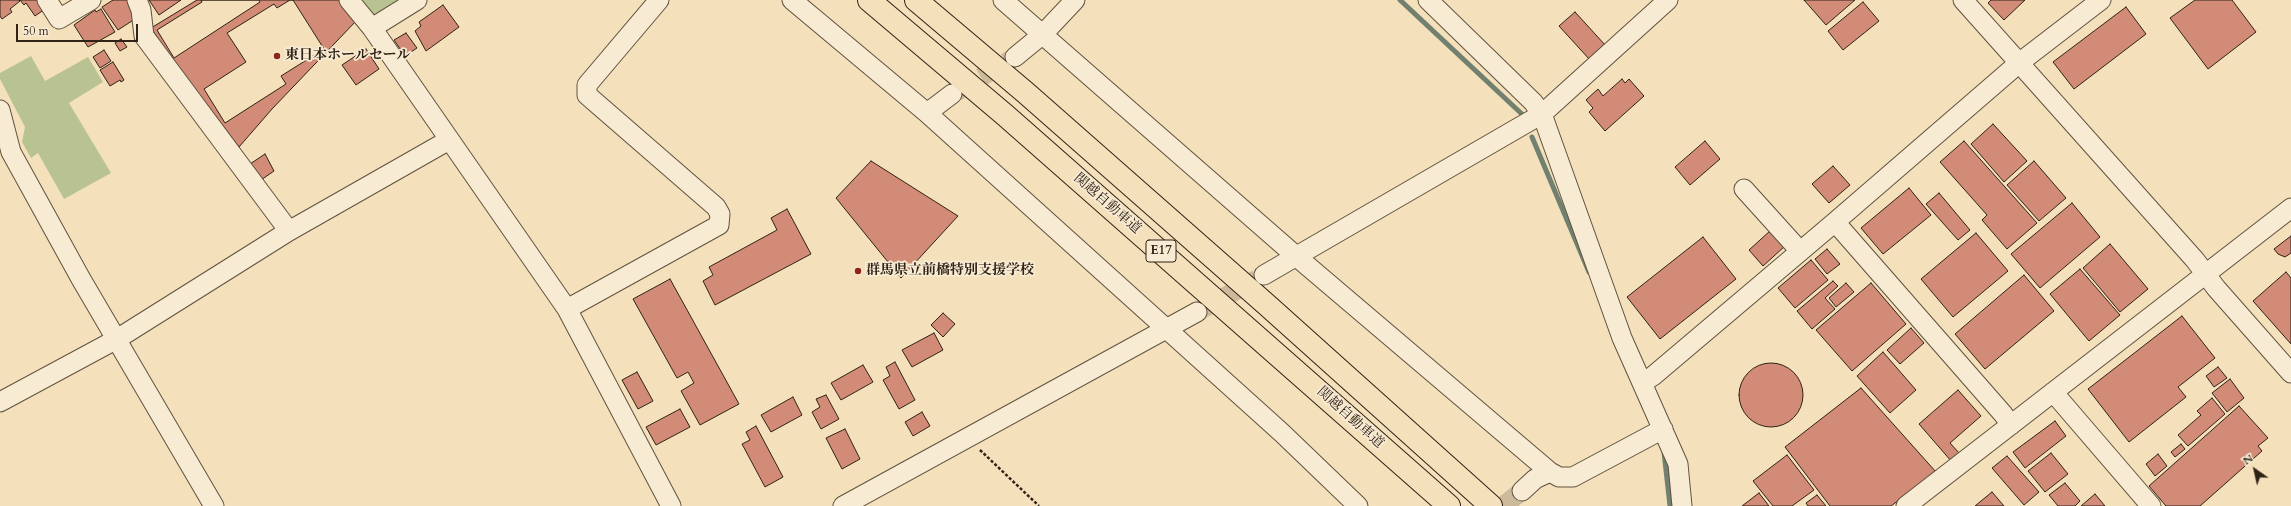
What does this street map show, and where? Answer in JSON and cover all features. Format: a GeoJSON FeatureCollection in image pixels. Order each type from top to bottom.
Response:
{"type":"FeatureCollection","features":[{"type":"Feature","properties":{"kind":"highway","name":"関越自動車道"},"geometry":{"type":"LineString","coordinates":[[869,0],[1011,120],[1449,506]]}},
{"type":"Feature","properties":{"kind":"highway","name":"関越自動車道"},"geometry":{"type":"LineString","coordinates":[[916,0],[1126,181],[1491,506]]}},
{"type":"Feature","properties":{"kind":"street"},"geometry":{"type":"LineString","coordinates":[[47,0],[59,19],[91,0]]}},
{"type":"Feature","properties":{"kind":"street"},"geometry":{"type":"LineString","coordinates":[[137,0],[141,10],[144,36],[230,149],[289,231]]}},
{"type":"Feature","properties":{"kind":"street"},"geometry":{"type":"LineString","coordinates":[[349,0],[372,28],[567,309],[671,506]]}},
{"type":"Feature","properties":{"kind":"street"},"geometry":{"type":"LineString","coordinates":[[372,28],[417,0]]}},
{"type":"Feature","properties":{"kind":"street"},"geometry":{"type":"LineString","coordinates":[[567,309],[719,225],[720,214],[716,207],[586,95],[587,85],[659,0]]}},
{"type":"Feature","properties":{"kind":"street"},"geometry":{"type":"LineString","coordinates":[[792,0],[927,113],[1288,438],[1358,506]]}},
{"type":"Feature","properties":{"kind":"street"},"geometry":{"type":"LineString","coordinates":[[1003,0],[1297,257],[1550,472],[1560,477],[1573,477],[1663,430]]}},
{"type":"Feature","properties":{"kind":"street"},"geometry":{"type":"LineString","coordinates":[[1015,57],[1043,34],[1075,0]]}},
{"type":"Feature","properties":{"kind":"street"},"geometry":{"type":"LineString","coordinates":[[1428,0],[1533,102],[1542,114],[1622,338],[1678,464],[1682,506]]}},
{"type":"Feature","properties":{"kind":"street"},"geometry":{"type":"LineString","coordinates":[[1264,275],[1542,114],[1668,0]]}},
{"type":"Feature","properties":{"kind":"street"},"geometry":{"type":"LineString","coordinates":[[1963,0],[2206,274],[2216,288],[2291,373]]}},
{"type":"Feature","properties":{"kind":"street"},"geometry":{"type":"LineString","coordinates":[[1642,383],[1653,376],[1800,252],[2019,63],[2101,0]]}},
{"type":"Feature","properties":{"kind":"street"},"geometry":{"type":"LineString","coordinates":[[927,113],[952,94]]}},
{"type":"Feature","properties":{"kind":"street"},"geometry":{"type":"LineString","coordinates":[[0,110],[11,152],[214,506]]}},
{"type":"Feature","properties":{"kind":"street"},"geometry":{"type":"LineString","coordinates":[[0,402],[117,339],[289,231],[449,140]]}},
{"type":"Feature","properties":{"kind":"street"},"geometry":{"type":"LineString","coordinates":[[1744,189],[1800,252]]}},
{"type":"Feature","properties":{"kind":"street"},"geometry":{"type":"LineString","coordinates":[[1906,506],[2291,208]]}},
{"type":"Feature","properties":{"kind":"street"},"geometry":{"type":"LineString","coordinates":[[1834,222],[2011,425]]}},
{"type":"Feature","properties":{"kind":"street"},"geometry":{"type":"LineString","coordinates":[[843,506],[1197,312]]}},
{"type":"Feature","properties":{"kind":"street"},"geometry":{"type":"LineString","coordinates":[[2053,392],[2151,506]]}},
{"type":"Feature","properties":{"kind":"street"},"geometry":{"type":"LineString","coordinates":[[1522,492],[1535,479],[1550,472]]}},
{"type":"Feature","properties":{"kind":"path"},"geometry":{"type":"LineString","coordinates":[[968,438],[1039,506]]}},
{"type":"Feature","properties":{"kind":"green space"},"geometry":{"type":"Polygon","coordinates":[[[357,0],[411,0],[374,22],[357,0]]]}},
{"type":"Feature","properties":{"kind":"green space"},"geometry":{"type":"Polygon","coordinates":[[[31,56],[45,81],[88,57],[103,82],[69,103],[111,173],[64,199],[38,153],[31,158],[22,142],[25,127],[0,79],[0,73],[31,56]]]}},
{"type":"Feature","properties":{"kind":"building"},"geometry":{"type":"Polygon","coordinates":[[[0,0],[20,1],[10,9],[12,12],[2,19],[0,16],[0,0]]]}},
{"type":"Feature","properties":{"kind":"building"},"geometry":{"type":"Polygon","coordinates":[[[20,0],[43,0],[48,7],[35,16],[26,3],[24,5],[20,0]]]}},
{"type":"Feature","properties":{"kind":"building"},"geometry":{"type":"Polygon","coordinates":[[[113,0],[127,0],[138,17],[118,30],[102,7],[113,0]]]}},
{"type":"Feature","properties":{"kind":"building"},"geometry":{"type":"Polygon","coordinates":[[[149,0],[181,0],[159,15],[149,0]]]}},
{"type":"Feature","properties":{"kind":"building"},"geometry":{"type":"Polygon","coordinates":[[[197,0],[342,0],[357,20],[272,109],[239,147],[168,54],[151,28],[197,0]]]}},
{"type":"Feature","properties":{"kind":"building"},"geometry":{"type":"Polygon","coordinates":[[[201,0],[259,0],[260,2],[174,58],[157,30],[202,2],[201,0]]]}},
{"type":"Feature","properties":{"kind":"building","name":"東日本ホールセール"},"geometry":{"type":"Polygon","coordinates":[[[290,0],[293,0],[324,49],[281,76],[286,84],[225,123],[204,89],[246,62],[227,33],[274,4],[277,8],[290,0]]]}},
{"type":"Feature","properties":{"kind":"building"},"geometry":{"type":"Polygon","coordinates":[[[1804,0],[1855,0],[1826,25],[1804,0]]]}},
{"type":"Feature","properties":{"kind":"building"},"geometry":{"type":"Polygon","coordinates":[[[1991,0],[2025,0],[2004,20],[1988,3],[1991,0]]]}},
{"type":"Feature","properties":{"kind":"building"},"geometry":{"type":"Polygon","coordinates":[[[2195,0],[2232,0],[2256,32],[2208,69],[2170,18],[2195,0]]]}},
{"type":"Feature","properties":{"kind":"building"},"geometry":{"type":"Polygon","coordinates":[[[1863,2],[1879,21],[1843,50],[1828,31],[1863,2]]]}},
{"type":"Feature","properties":{"kind":"building"},"geometry":{"type":"Polygon","coordinates":[[[443,5],[459,27],[426,51],[415,31],[421,26],[419,22],[443,5]]]}},
{"type":"Feature","properties":{"kind":"building"},"geometry":{"type":"Polygon","coordinates":[[[2126,7],[2146,34],[2074,89],[2053,62],[2126,7]]]}},
{"type":"Feature","properties":{"kind":"building"},"geometry":{"type":"Polygon","coordinates":[[[101,9],[115,32],[88,47],[74,25],[95,10],[96,12],[101,9]]]}},
{"type":"Feature","properties":{"kind":"building"},"geometry":{"type":"Polygon","coordinates":[[[1575,12],[1606,46],[1590,60],[1559,26],[1575,12]]]}},
{"type":"Feature","properties":{"kind":"building"},"geometry":{"type":"Polygon","coordinates":[[[406,33],[417,48],[405,56],[394,40],[406,33]]]}},
{"type":"Feature","properties":{"kind":"building"},"geometry":{"type":"Polygon","coordinates":[[[121,39],[127,47],[120,51],[115,43],[121,39]]]}},
{"type":"Feature","properties":{"kind":"building"},"geometry":{"type":"Polygon","coordinates":[[[366,49],[379,69],[356,85],[342,65],[366,49]]]}},
{"type":"Feature","properties":{"kind":"building"},"geometry":{"type":"Polygon","coordinates":[[[104,50],[111,61],[100,68],[93,57],[104,50]]]}},
{"type":"Feature","properties":{"kind":"building"},"geometry":{"type":"Polygon","coordinates":[[[113,62],[124,80],[121,82],[120,80],[110,86],[100,70],[113,62]]]}},
{"type":"Feature","properties":{"kind":"building"},"geometry":{"type":"Polygon","coordinates":[[[1622,79],[1625,83],[1629,79],[1644,96],[1605,131],[1589,112],[1593,108],[1586,100],[1598,89],[1603,96],[1622,79]]]}},
{"type":"Feature","properties":{"kind":"building"},"geometry":{"type":"Polygon","coordinates":[[[1993,124],[2027,161],[2004,182],[1971,144],[1993,124]]]}},
{"type":"Feature","properties":{"kind":"building"},"geometry":{"type":"Polygon","coordinates":[[[1705,141],[1720,159],[1690,185],[1675,167],[1705,141]]]}},
{"type":"Feature","properties":{"kind":"building"},"geometry":{"type":"Polygon","coordinates":[[[1964,141],[2037,223],[2007,249],[1982,220],[1987,215],[1940,162],[1964,141]]]}},
{"type":"Feature","properties":{"kind":"building"},"geometry":{"type":"Polygon","coordinates":[[[265,154],[274,171],[261,180],[250,164],[265,154]]]}},
{"type":"Feature","properties":{"kind":"building"},"geometry":{"type":"Polygon","coordinates":[[[871,161],[958,216],[901,278],[836,198],[871,161]]]}},
{"type":"Feature","properties":{"kind":"building"},"geometry":{"type":"Polygon","coordinates":[[[2034,161],[2066,198],[2039,221],[2007,185],[2034,161]]]}},
{"type":"Feature","properties":{"kind":"building"},"geometry":{"type":"Polygon","coordinates":[[[1833,166],[1850,185],[1829,203],[1812,184],[1833,166]]]}},
{"type":"Feature","properties":{"kind":"building"},"geometry":{"type":"Polygon","coordinates":[[[1909,188],[1931,215],[1883,254],[1861,228],[1909,188]]]}},
{"type":"Feature","properties":{"kind":"building"},"geometry":{"type":"Polygon","coordinates":[[[1939,193],[1970,230],[1958,240],[1926,204],[1939,193]]]}},
{"type":"Feature","properties":{"kind":"building"},"geometry":{"type":"Polygon","coordinates":[[[2072,203],[2100,237],[2040,288],[2011,254],[2072,203]]]}},
{"type":"Feature","properties":{"kind":"building"},"geometry":{"type":"Polygon","coordinates":[[[787,209],[811,254],[715,305],[703,281],[713,275],[709,267],[777,230],[771,218],[787,209]]]}},
{"type":"Feature","properties":{"kind":"building"},"geometry":{"type":"Polygon","coordinates":[[[1781,221],[1795,237],[1763,266],[1749,250],[1781,221]]]}},
{"type":"Feature","properties":{"kind":"building"},"geometry":{"type":"Polygon","coordinates":[[[1976,233],[2008,271],[1953,317],[1921,279],[1976,233]]]}},
{"type":"Feature","properties":{"kind":"building"},"geometry":{"type":"Polygon","coordinates":[[[2291,236],[2291,253],[2285,257],[2278,254],[2274,249],[2291,236]]]}},
{"type":"Feature","properties":{"kind":"building"},"geometry":{"type":"Polygon","coordinates":[[[1703,237],[1736,279],[1660,339],[1627,297],[1703,237]]]}},
{"type":"Feature","properties":{"kind":"building"},"geometry":{"type":"Polygon","coordinates":[[[2110,244],[2148,289],[2120,312],[2083,268],[2110,244]]]}},
{"type":"Feature","properties":{"kind":"building"},"geometry":{"type":"Polygon","coordinates":[[[1827,249],[1840,264],[1827,274],[1815,259],[1827,249]]]}},
{"type":"Feature","properties":{"kind":"building"},"geometry":{"type":"Polygon","coordinates":[[[1811,260],[1828,280],[1795,308],[1778,288],[1811,260]]]}},
{"type":"Feature","properties":{"kind":"building"},"geometry":{"type":"Polygon","coordinates":[[[2080,269],[2120,315],[2089,341],[2050,294],[2080,269]]]}},
{"type":"Feature","properties":{"kind":"building"},"geometry":{"type":"Polygon","coordinates":[[[2286,272],[2291,278],[2291,344],[2253,301],[2286,272]]]}},
{"type":"Feature","properties":{"kind":"building"},"geometry":{"type":"Polygon","coordinates":[[[2024,275],[2054,311],[1985,369],[1955,334],[2024,275]]]}},
{"type":"Feature","properties":{"kind":"building"},"geometry":{"type":"Polygon","coordinates":[[[670,279],[739,404],[700,425],[681,391],[694,383],[688,372],[677,378],[633,299],[670,279]]]}},
{"type":"Feature","properties":{"kind":"building"},"geometry":{"type":"Polygon","coordinates":[[[1833,281],[1838,286],[1825,298],[1835,309],[1812,329],[1797,311],[1833,281]]]}},
{"type":"Feature","properties":{"kind":"building"},"geometry":{"type":"Polygon","coordinates":[[[1846,283],[1854,292],[1836,307],[1829,298],[1846,283]]]}},
{"type":"Feature","properties":{"kind":"building"},"geometry":{"type":"Polygon","coordinates":[[[1871,283],[1906,324],[1852,371],[1816,330],[1871,283]]]}},
{"type":"Feature","properties":{"kind":"building"},"geometry":{"type":"Polygon","coordinates":[[[943,313],[955,324],[943,337],[931,325],[943,313]]]}},
{"type":"Feature","properties":{"kind":"building"},"geometry":{"type":"Polygon","coordinates":[[[2182,316],[2215,358],[2178,387],[2186,397],[2129,442],[2088,389],[2182,316]]]}},
{"type":"Feature","properties":{"kind":"building"},"geometry":{"type":"Polygon","coordinates":[[[1911,328],[1924,343],[1900,364],[1887,350],[1911,328]]]}},
{"type":"Feature","properties":{"kind":"building"},"geometry":{"type":"Polygon","coordinates":[[[934,333],[943,350],[912,367],[902,350],[934,333]]]}},
{"type":"Feature","properties":{"kind":"building"},"geometry":{"type":"Polygon","coordinates":[[[1883,352],[1916,390],[1890,413],[1857,376],[1883,352]]]}},
{"type":"Feature","properties":{"kind":"building"},"geometry":{"type":"Polygon","coordinates":[[[895,362],[915,400],[899,409],[883,380],[890,376],[886,367],[895,362]]]}},
{"type":"Feature","properties":{"kind":"building"},"geometry":{"type":"Polygon","coordinates":[[[1771,363],[1789,369],[1797,377],[1803,395],[1797,413],[1789,421],[1771,427],[1753,421],[1745,413],[1739,395],[1745,377],[1753,369],[1771,363]]]}},
{"type":"Feature","properties":{"kind":"building"},"geometry":{"type":"Polygon","coordinates":[[[863,365],[873,382],[841,400],[831,383],[863,365]]]}},
{"type":"Feature","properties":{"kind":"building"},"geometry":{"type":"Polygon","coordinates":[[[2218,367],[2227,378],[2214,387],[2206,376],[2218,367]]]}},
{"type":"Feature","properties":{"kind":"building"},"geometry":{"type":"Polygon","coordinates":[[[637,372],[653,401],[638,409],[622,380],[637,372]]]}},
{"type":"Feature","properties":{"kind":"building"},"geometry":{"type":"Polygon","coordinates":[[[2230,379],[2244,398],[2227,412],[2212,393],[2230,379]]]}},
{"type":"Feature","properties":{"kind":"building"},"geometry":{"type":"Polygon","coordinates":[[[1861,388],[1936,472],[1891,506],[1830,506],[1785,447],[1861,388]]]}},
{"type":"Feature","properties":{"kind":"building"},"geometry":{"type":"Polygon","coordinates":[[[1958,390],[1981,416],[1950,443],[1960,454],[1952,462],[1919,424],[1958,390]]]}},
{"type":"Feature","properties":{"kind":"building"},"geometry":{"type":"Polygon","coordinates":[[[826,395],[839,419],[821,429],[812,412],[820,407],[816,399],[826,395]]]}},
{"type":"Feature","properties":{"kind":"building"},"geometry":{"type":"Polygon","coordinates":[[[793,397],[802,415],[771,432],[761,415],[793,397]]]}},
{"type":"Feature","properties":{"kind":"building"},"geometry":{"type":"Polygon","coordinates":[[[2212,398],[2225,414],[2188,446],[2178,435],[2201,415],[2197,411],[2212,398]]]}},
{"type":"Feature","properties":{"kind":"building"},"geometry":{"type":"Polygon","coordinates":[[[2239,406],[2268,438],[2258,446],[2262,451],[2200,506],[2166,506],[2149,486],[2239,406]]]}},
{"type":"Feature","properties":{"kind":"building"},"geometry":{"type":"Polygon","coordinates":[[[680,409],[690,427],[656,445],[646,427],[680,409]]]}},
{"type":"Feature","properties":{"kind":"building"},"geometry":{"type":"Polygon","coordinates":[[[922,412],[930,426],[913,436],[905,422],[922,412]]]}},
{"type":"Feature","properties":{"kind":"building"},"geometry":{"type":"Polygon","coordinates":[[[2055,421],[2066,436],[2025,468],[2013,452],[2055,421]]]}},
{"type":"Feature","properties":{"kind":"building"},"geometry":{"type":"Polygon","coordinates":[[[756,426],[783,477],[765,487],[742,444],[750,440],[746,432],[756,426]]]}},
{"type":"Feature","properties":{"kind":"building"},"geometry":{"type":"Polygon","coordinates":[[[845,429],[860,459],[842,469],[826,438],[845,429]]]}},
{"type":"Feature","properties":{"kind":"building"},"geometry":{"type":"Polygon","coordinates":[[[2181,444],[2185,449],[2175,457],[2171,452],[2181,444]]]}},
{"type":"Feature","properties":{"kind":"building"},"geometry":{"type":"Polygon","coordinates":[[[2051,453],[2068,474],[2045,492],[2028,471],[2051,453]]]}},
{"type":"Feature","properties":{"kind":"building"},"geometry":{"type":"Polygon","coordinates":[[[2158,454],[2167,466],[2155,476],[2146,464],[2158,454]]]}},
{"type":"Feature","properties":{"kind":"building"},"geometry":{"type":"Polygon","coordinates":[[[1787,455],[1814,490],[1792,506],[1773,506],[1753,481],[1787,455]]]}},
{"type":"Feature","properties":{"kind":"building"},"geometry":{"type":"Polygon","coordinates":[[[2007,456],[2039,492],[2024,505],[1992,468],[2007,456]]]}},
{"type":"Feature","properties":{"kind":"building"},"geometry":{"type":"Polygon","coordinates":[[[2065,483],[2080,501],[2075,506],[2058,506],[2049,495],[2065,483]]]}},
{"type":"Feature","properties":{"kind":"building"},"geometry":{"type":"Polygon","coordinates":[[[1992,492],[2004,506],[1975,506],[1992,492]]]}},
{"type":"Feature","properties":{"kind":"building"},"geometry":{"type":"Polygon","coordinates":[[[1759,493],[1769,506],[1742,506],[1759,493]]]}},
{"type":"Feature","properties":{"kind":"building"},"geometry":{"type":"Polygon","coordinates":[[[2095,494],[2105,506],[2081,506],[2095,494]]]}},
{"type":"Feature","properties":{"kind":"building"},"geometry":{"type":"Polygon","coordinates":[[[1817,495],[1826,506],[1808,506],[1806,503],[1817,495]]]}},
{"type":"Feature","properties":{"kind":"waterway"},"geometry":{"type":"LineString","coordinates":[[1400,0],[1524,116]]}},
{"type":"Feature","properties":{"kind":"waterway"},"geometry":{"type":"LineString","coordinates":[[1532,137],[1589,272]]}},
{"type":"Feature","properties":{"kind":"waterway"},"geometry":{"type":"LineString","coordinates":[[1664,452],[1670,506]]}},
{"type":"Feature","properties":{"kind":"tunnel"},"geometry":{"type":"LineString","coordinates":[[956,92],[1015,57]]}},
{"type":"Feature","properties":{"kind":"tunnel"},"geometry":{"type":"LineString","coordinates":[[1197,312],[1257,279]]}},
{"type":"Feature","properties":{"kind":"tunnel"},"geometry":{"type":"LineString","coordinates":[[1503,506],[1522,491]]}},
{"type":"Feature","properties":{"kind":"place","name":"東日本ホールセール"},"geometry":{"type":"Point","coordinates":[277,56]}},
{"type":"Feature","properties":{"kind":"place","name":"群馬県立前橋特別支援学校"},"geometry":{"type":"Point","coordinates":[858,271]}}]}
